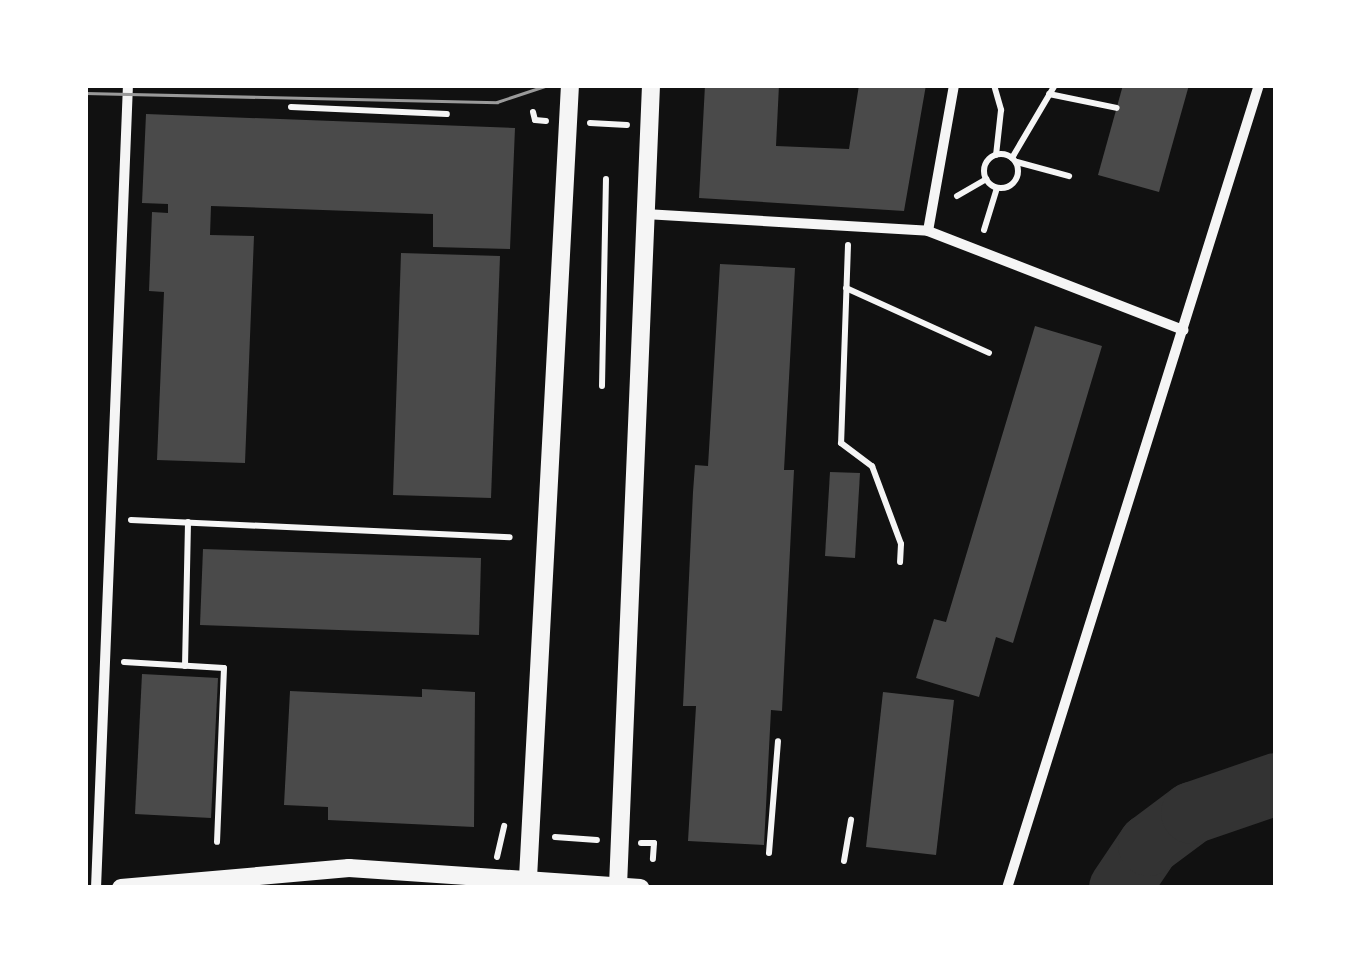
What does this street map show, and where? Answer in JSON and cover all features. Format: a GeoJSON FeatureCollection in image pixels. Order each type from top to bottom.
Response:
{"type":"FeatureCollection","features":[{"type":"Feature","properties":{"kind":"street"},"geometry":{"type":"LineString","coordinates":[[96,888],[106,519],[128,85]]}},
{"type":"Feature","properties":{"kind":"street"},"geometry":{"type":"LineString","coordinates":[[528,878],[570,86],[562,85]]}},
{"type":"Feature","properties":{"kind":"street"},"geometry":{"type":"LineString","coordinates":[[618,886],[651,85]]}},
{"type":"Feature","properties":{"kind":"street"},"geometry":{"type":"LineString","coordinates":[[928,230],[954,85]]}},
{"type":"Feature","properties":{"kind":"street"},"geometry":{"type":"LineString","coordinates":[[1007,888],[1259,85]]}},
{"type":"Feature","properties":{"kind":"street"},"geometry":{"type":"LineString","coordinates":[[645,214],[928,230],[1183,330]]}},
{"type":"Feature","properties":{"kind":"street"},"geometry":{"type":"LineString","coordinates":[[121,888],[349,868],[640,888]]}},
{"type":"Feature","properties":{"kind":"path"},"geometry":{"type":"LineString","coordinates":[[994,85],[1001,110],[996,155],[984,172],[996,188]]}},
{"type":"Feature","properties":{"kind":"path"},"geometry":{"type":"LineString","coordinates":[[996,188],[1017,179],[1014,160],[1055,85]]}},
{"type":"Feature","properties":{"kind":"path"},"geometry":{"type":"LineString","coordinates":[[1049,94],[1117,108]]}},
{"type":"Feature","properties":{"kind":"path"},"geometry":{"type":"LineString","coordinates":[[291,107],[447,114]]}},
{"type":"Feature","properties":{"kind":"path"},"geometry":{"type":"LineString","coordinates":[[578,123],[640,125]]}},
{"type":"Feature","properties":{"kind":"path"},"geometry":{"type":"LineString","coordinates":[[588,123],[588,142]]}},
{"type":"Feature","properties":{"kind":"path"},"geometry":{"type":"LineString","coordinates":[[629,125],[629,143]]}},
{"type":"Feature","properties":{"kind":"path"},"geometry":{"type":"LineString","coordinates":[[996,155],[1069,176]]}},
{"type":"Feature","properties":{"kind":"path"},"geometry":{"type":"LineString","coordinates":[[586,179],[617,180]]}},
{"type":"Feature","properties":{"kind":"path"},"geometry":{"type":"LineString","coordinates":[[602,386],[606,180]]}},
{"type":"Feature","properties":{"kind":"path"},"geometry":{"type":"LineString","coordinates":[[978,250],[996,188]]}},
{"type":"Feature","properties":{"kind":"path"},"geometry":{"type":"LineString","coordinates":[[847,270],[840,443],[872,466],[901,544],[900,562]]}},
{"type":"Feature","properties":{"kind":"path"},"geometry":{"type":"LineString","coordinates":[[846,288],[990,354]]}},
{"type":"Feature","properties":{"kind":"path"},"geometry":{"type":"LineString","coordinates":[[106,519],[510,537]]}},
{"type":"Feature","properties":{"kind":"path"},"geometry":{"type":"LineString","coordinates":[[185,666],[188,522]]}},
{"type":"Feature","properties":{"kind":"path"},"geometry":{"type":"LineString","coordinates":[[102,660],[224,668],[217,842]]}},
{"type":"Feature","properties":{"kind":"path"},"geometry":{"type":"LineString","coordinates":[[769,853],[778,741]]}},
{"type":"Feature","properties":{"kind":"path"},"geometry":{"type":"LineString","coordinates":[[844,861],[851,820]]}},
{"type":"Feature","properties":{"kind":"path"},"geometry":{"type":"LineString","coordinates":[[554,837],[599,840]]}},
{"type":"Feature","properties":{"kind":"path"},"geometry":{"type":"LineString","coordinates":[[654,843],[654,859]]}},
{"type":"Feature","properties":{"kind":"building"},"geometry":{"type":"Polygon","coordinates":[[[705,85],[779,85],[776,146],[849,149],[859,85],[926,85],[904,211],[699,198],[705,85]]]}},
{"type":"Feature","properties":{"kind":"building"},"geometry":{"type":"Polygon","coordinates":[[[1123,85],[1189,85],[1159,192],[1098,175],[1123,85]]]}},
{"type":"Feature","properties":{"kind":"building"},"geometry":{"type":"Polygon","coordinates":[[[146,114],[515,128],[510,249],[433,247],[433,214],[211,206],[210,235],[254,236],[245,463],[157,460],[164,292],[149,291],[152,212],[168,213],[168,204],[142,203],[146,114]]]}},
{"type":"Feature","properties":{"kind":"building"},"geometry":{"type":"Polygon","coordinates":[[[401,253],[500,256],[491,498],[393,495],[401,253]]]}},
{"type":"Feature","properties":{"kind":"building"},"geometry":{"type":"Polygon","coordinates":[[[720,264],[795,268],[784,470],[794,470],[782,711],[771,710],[764,845],[688,841],[696,706],[683,706],[693,492],[695,465],[708,466],[720,264]]]}},
{"type":"Feature","properties":{"kind":"building"},"geometry":{"type":"Polygon","coordinates":[[[1035,326],[1102,346],[1013,643],[996,637],[979,697],[916,678],[934,619],[946,622],[1035,326]]]}},
{"type":"Feature","properties":{"kind":"building"},"geometry":{"type":"Polygon","coordinates":[[[830,472],[860,473],[855,558],[825,556],[830,472]]]}},
{"type":"Feature","properties":{"kind":"building"},"geometry":{"type":"Polygon","coordinates":[[[203,549],[481,558],[479,635],[200,625],[203,549]]]}},
{"type":"Feature","properties":{"kind":"building"},"geometry":{"type":"Polygon","coordinates":[[[142,674],[218,678],[211,818],[135,814],[142,674]]]}},
{"type":"Feature","properties":{"kind":"building"},"geometry":{"type":"Polygon","coordinates":[[[422,689],[475,692],[474,827],[328,820],[328,807],[284,805],[290,691],[422,697],[422,689]]]}},
{"type":"Feature","properties":{"kind":"building"},"geometry":{"type":"Polygon","coordinates":[[[883,692],[954,700],[936,855],[866,847],[883,692]]]}},
{"type":"Feature","properties":{"kind":"waterway"},"geometry":{"type":"LineString","coordinates":[[1120,888],[1149,845],[1192,813],[1276,784]]}},
{"type":"Feature","properties":{"kind":"tram line"},"geometry":{"type":"LineString","coordinates":[[85,93],[497,102],[548,85]]}}]}
